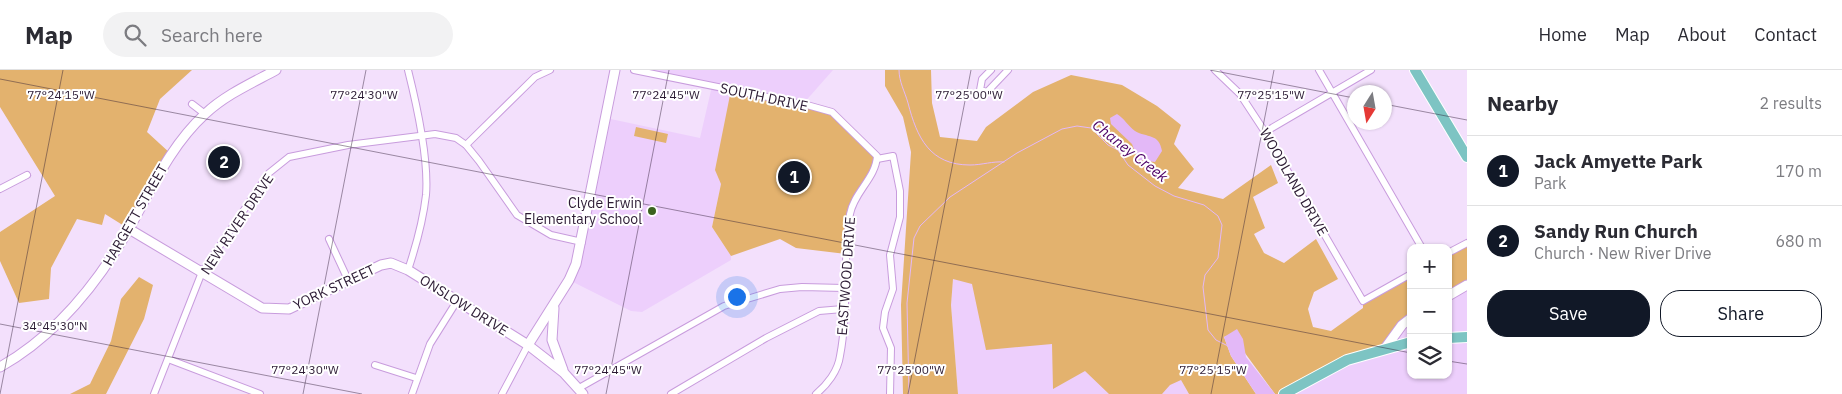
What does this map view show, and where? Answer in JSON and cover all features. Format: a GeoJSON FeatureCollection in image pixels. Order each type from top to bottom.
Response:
{"type":"FeatureCollection","features":[{"type":"Feature","properties":{"kind":"main road"},"geometry":{"type":"LineString","coordinates":[[1415,70],[1467,157]]}},
{"type":"Feature","properties":{"kind":"main road"},"geometry":{"type":"LineString","coordinates":[[1452,338],[1467,337]]}},
{"type":"Feature","properties":{"kind":"main road"},"geometry":{"type":"LineString","coordinates":[[1287,392],[1339,364],[1386,347],[1407,343]]}},
{"type":"Feature","properties":{"kind":"street","name":"HARGETT STREET"},"geometry":{"type":"LineString","coordinates":[[0,367],[25,353],[64,319],[105,269],[167,160],[205,114],[234,92],[276,70]]}},
{"type":"Feature","properties":{"kind":"street","name":"ONSLOW DRIVE"},"geometry":{"type":"LineString","coordinates":[[408,70],[422,136],[426,194],[418,236],[408,270],[528,345],[564,373],[581,391]]}},
{"type":"Feature","properties":{"kind":"street"},"geometry":{"type":"LineString","coordinates":[[550,70],[535,77],[466,146],[492,177],[517,215],[550,235],[582,242]]}},
{"type":"Feature","properties":{"kind":"street"},"geometry":{"type":"LineString","coordinates":[[502,394],[528,345],[569,280],[582,242],[615,70]]}},
{"type":"Feature","properties":{"kind":"street","name":"SOUTH DRIVE"},"geometry":{"type":"LineString","coordinates":[[634,70],[807,105],[832,112],[877,157]]}},
{"type":"Feature","properties":{"kind":"street"},"geometry":{"type":"LineString","coordinates":[[991,70],[982,79],[980,90],[987,92],[993,88],[1008,70]]}},
{"type":"Feature","properties":{"kind":"street","name":"WOODLAND DRIVE"},"geometry":{"type":"LineString","coordinates":[[1215,70],[1240,94],[1265,132],[1363,301],[1407,276]]}},
{"type":"Feature","properties":{"kind":"street"},"geometry":{"type":"LineString","coordinates":[[1319,70],[1420,244]]}},
{"type":"Feature","properties":{"kind":"street"},"geometry":{"type":"LineString","coordinates":[[1265,132],[1371,70]]}},
{"type":"Feature","properties":{"kind":"street"},"geometry":{"type":"LineString","coordinates":[[192,104],[205,114]]}},
{"type":"Feature","properties":{"kind":"street","name":"NEW RIVER DRIVE"},"geometry":{"type":"LineString","coordinates":[[154,394],[202,272],[269,173],[289,157],[348,145],[422,136],[444,135],[456,138],[466,146]]}},
{"type":"Feature","properties":{"kind":"street"},"geometry":{"type":"LineString","coordinates":[[877,157],[893,156],[900,191],[900,218],[890,256],[893,289],[885,312],[883,328],[891,348],[890,394]]}},
{"type":"Feature","properties":{"kind":"street","name":"EASTWOOD DRIVE"},"geometry":{"type":"LineString","coordinates":[[816,394],[827,386],[840,358],[850,211],[876,167],[877,157]]}},
{"type":"Feature","properties":{"kind":"street"},"geometry":{"type":"LineString","coordinates":[[1,187],[26,174]]}},
{"type":"Feature","properties":{"kind":"street","name":"YORK STREET"},"geometry":{"type":"LineString","coordinates":[[129,229],[262,308],[289,309],[349,282],[381,265],[391,263],[408,270]]}},
{"type":"Feature","properties":{"kind":"street"},"geometry":{"type":"LineString","coordinates":[[329,239],[349,282]]}},
{"type":"Feature","properties":{"kind":"street"},"geometry":{"type":"LineString","coordinates":[[1452,251],[1467,242]]}},
{"type":"Feature","properties":{"kind":"street"},"geometry":{"type":"LineString","coordinates":[[1452,294],[1467,285]]}},
{"type":"Feature","properties":{"kind":"street"},"geometry":{"type":"LineString","coordinates":[[581,391],[724,306],[780,289],[802,287],[844,288]]}},
{"type":"Feature","properties":{"kind":"street"},"geometry":{"type":"LineString","coordinates":[[412,394],[416,378],[430,344],[457,302]]}},
{"type":"Feature","properties":{"kind":"street"},"geometry":{"type":"LineString","coordinates":[[555,302],[552,340],[564,373]]}},
{"type":"Feature","properties":{"kind":"street"},"geometry":{"type":"LineString","coordinates":[[671,394],[766,338],[819,312],[843,309]]}},
{"type":"Feature","properties":{"kind":"street"},"geometry":{"type":"LineString","coordinates":[[1386,347],[1398,330],[1407,322]]}},
{"type":"Feature","properties":{"kind":"street"},"geometry":{"type":"LineString","coordinates":[[168,359],[260,394]]}},
{"type":"Feature","properties":{"kind":"street"},"geometry":{"type":"LineString","coordinates":[[375,364],[416,378]]}},
{"type":"Feature","properties":{"kind":"shaded area"},"geometry":{"type":"Polygon","coordinates":[[[0,70],[192,70],[160,99],[147,132],[171,154],[129,229],[105,214],[102,225],[77,219],[51,268],[49,299],[19,303],[0,261],[0,232],[55,196],[0,107],[0,70]]]}},
{"type":"Feature","properties":{"kind":"shaded area","name":"Clyde Erwin Elementary School"},"geometry":{"type":"Polygon","coordinates":[[[634,70],[833,70],[803,104],[721,184],[712,227],[731,256],[731,260],[642,312],[631,311],[569,280],[606,118],[700,138],[712,86],[634,70]]]}},
{"type":"Feature","properties":{"kind":"shaded area"},"geometry":{"type":"Polygon","coordinates":[[[885,70],[931,70],[932,103],[940,137],[977,141],[986,127],[1033,92],[1071,75],[1122,85],[1157,106],[1181,125],[1174,144],[1194,169],[1178,188],[1223,199],[1271,165],[1278,183],[1253,197],[1265,228],[1254,234],[1264,253],[1284,263],[1316,239],[1338,279],[1314,292],[1308,309],[1313,327],[1331,331],[1363,308],[1363,301],[1407,276],[1407,323],[1386,347],[1284,394],[1275,394],[1231,334],[1224,337],[1231,356],[1256,394],[1189,394],[1181,380],[1170,385],[1162,394],[1109,394],[1085,371],[1053,389],[1052,344],[986,350],[972,284],[953,279],[951,305],[958,394],[903,394],[901,305],[911,152],[903,117],[885,86],[885,70]]]}},
{"type":"Feature","properties":{"kind":"shaded area"},"geometry":{"type":"Polygon","coordinates":[[[731,90],[832,112],[877,156],[850,211],[846,254],[796,248],[780,239],[731,256],[712,227],[721,184],[715,170],[731,90]]]}},
{"type":"Feature","properties":{"kind":"shaded area"},"geometry":{"type":"Polygon","coordinates":[[[1117,114],[1135,131],[1158,141],[1162,151],[1155,162],[1138,160],[1132,144],[1111,124],[1110,118],[1117,114]]]}},
{"type":"Feature","properties":{"kind":"shaded area"},"geometry":{"type":"Polygon","coordinates":[[[636,127],[668,134],[666,143],[634,136],[636,127]]]}},
{"type":"Feature","properties":{"kind":"shaded area"},"geometry":{"type":"Polygon","coordinates":[[[1467,243],[1467,285],[1452,294],[1452,289],[1452,251],[1467,243]]]}},
{"type":"Feature","properties":{"kind":"shaded area"},"geometry":{"type":"Polygon","coordinates":[[[961,262],[1181,380],[1189,394],[958,394],[951,305],[953,279],[961,262]]]}},
{"type":"Feature","properties":{"kind":"shaded area"},"geometry":{"type":"Polygon","coordinates":[[[139,277],[153,285],[144,319],[106,394],[70,394],[90,384],[111,341],[121,299],[139,277]]]}},
{"type":"Feature","properties":{"kind":"shaded area"},"geometry":{"type":"Polygon","coordinates":[[[1467,285],[1467,394],[1294,394],[1407,321],[1407,379],[1452,379],[1452,294],[1467,285]]]}},
{"type":"Feature","properties":{"kind":"shaded area"},"geometry":{"type":"Polygon","coordinates":[[[1237,329],[1243,339],[1246,357],[1275,394],[1256,394],[1231,356],[1224,337],[1237,329]]]}},
{"type":"Feature","properties":{"kind":"waterway"},"geometry":{"type":"LineString","coordinates":[[899,70],[901,83],[916,127],[927,147],[935,155],[956,164],[970,165],[1004,162]]}},
{"type":"Feature","properties":{"kind":"waterway","name":"Chaney Creek"},"geometry":{"type":"LineString","coordinates":[[909,394],[907,303],[914,238],[920,226],[950,197],[1017,153],[1062,129],[1077,126],[1091,128],[1108,145],[1118,150],[1128,165],[1155,186],[1174,196],[1204,205],[1218,216],[1222,225],[1218,258],[1205,275],[1203,287],[1208,330],[1216,340],[1228,346]]}},
{"type":"Feature","properties":{"kind":"place","name":"Sandy Run Church"},"geometry":{"type":"Point","coordinates":[224,162]}},
{"type":"Feature","properties":{"kind":"place","name":"Jack Amyette Park"},"geometry":{"type":"Point","coordinates":[794,177]}},
{"type":"Feature","properties":{"kind":"place","name":"Clyde Erwin Elementary School"},"geometry":{"type":"Point","coordinates":[652,211]}}]}
